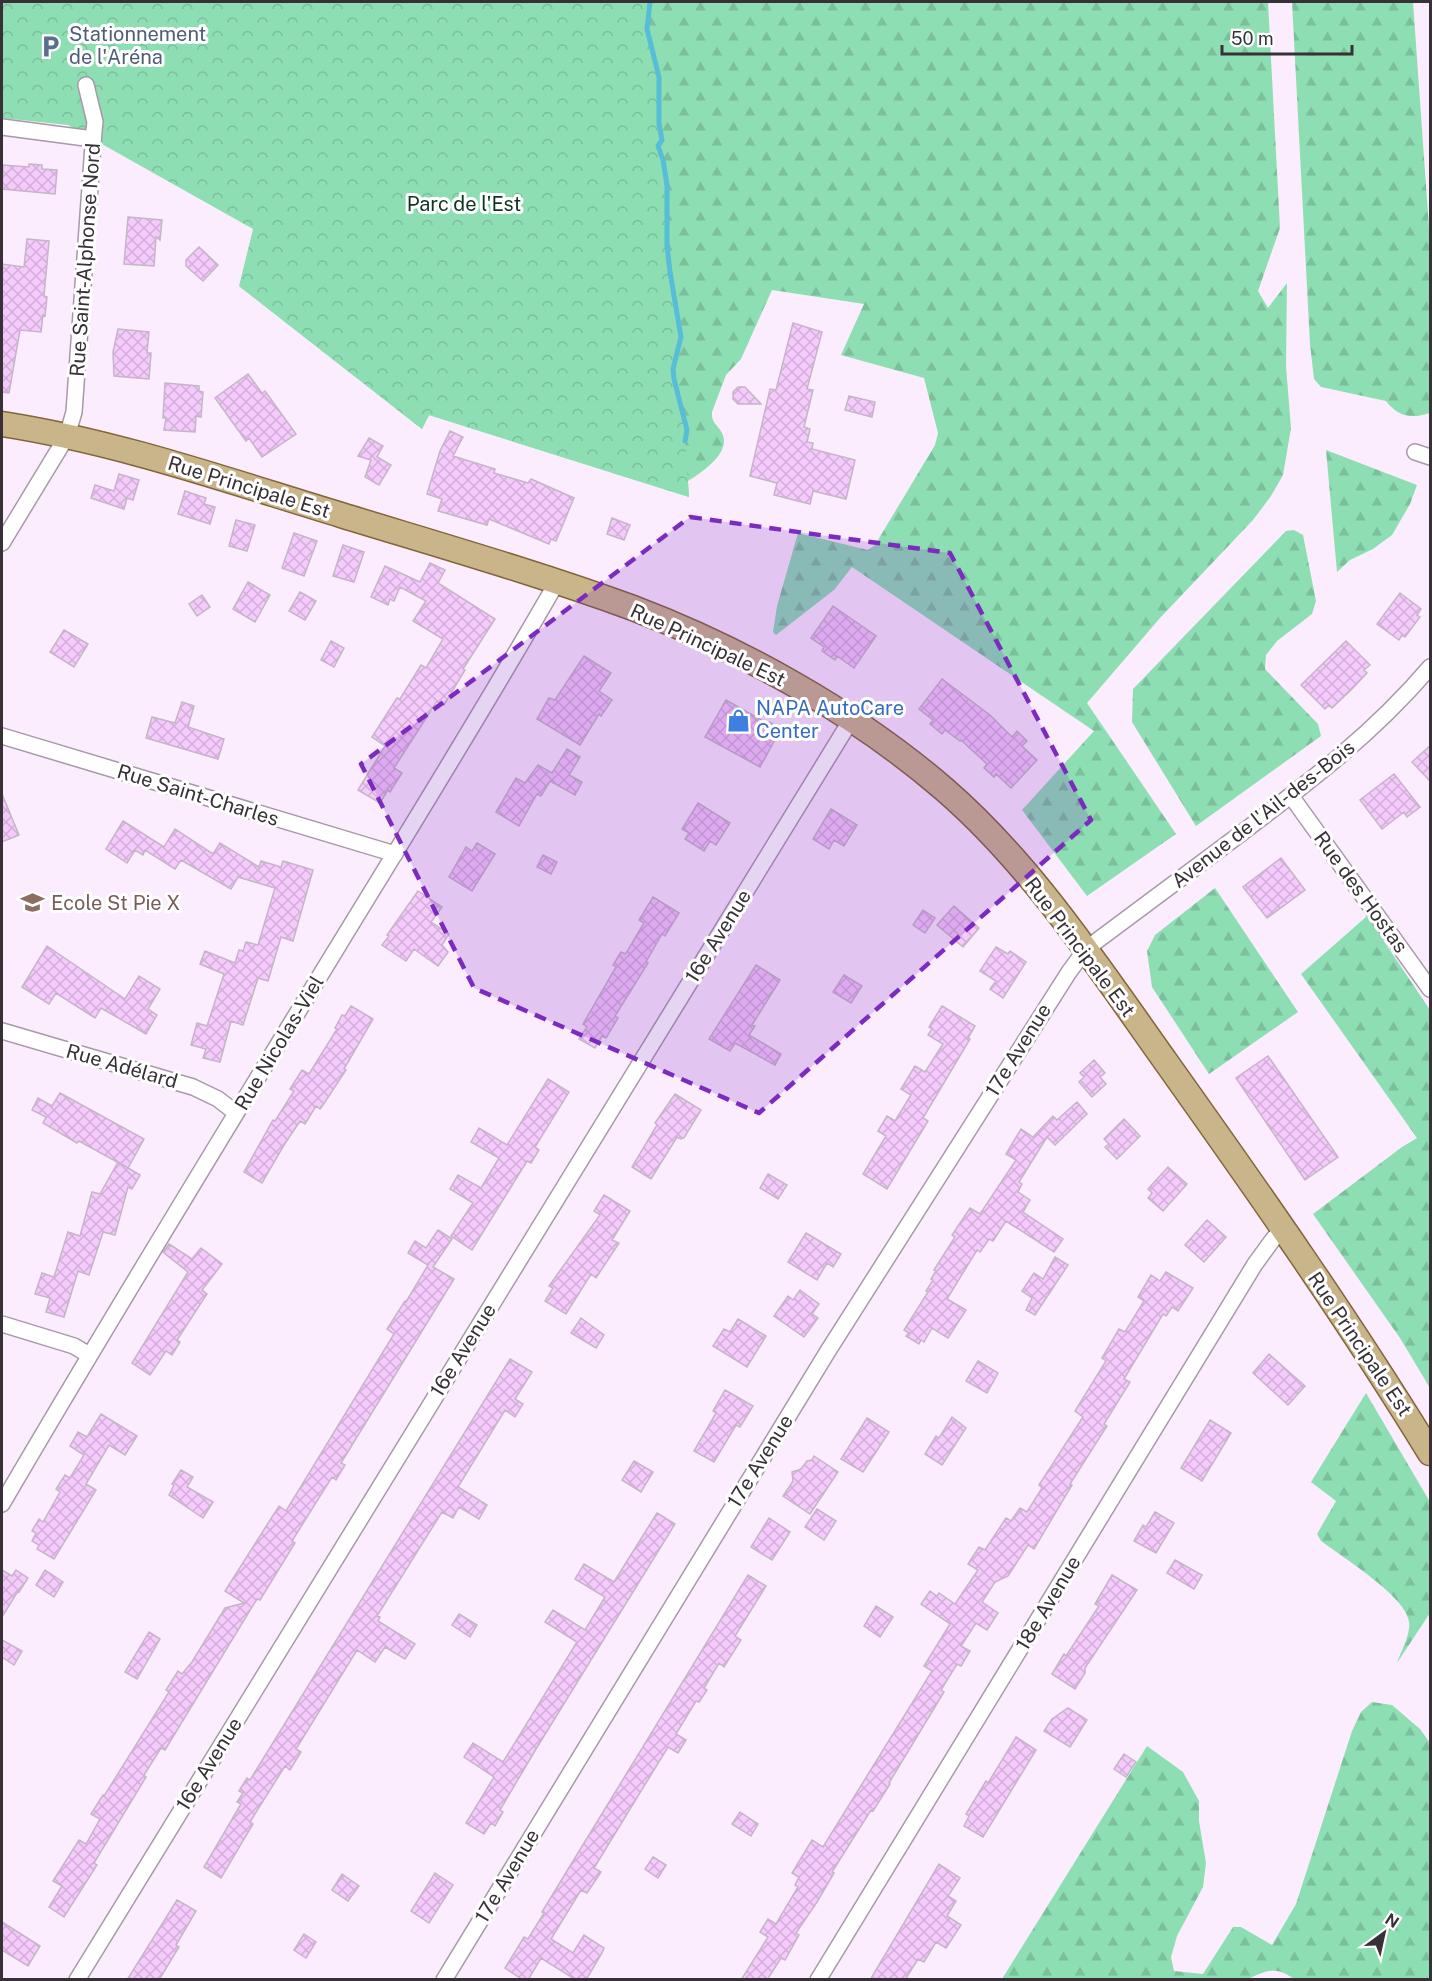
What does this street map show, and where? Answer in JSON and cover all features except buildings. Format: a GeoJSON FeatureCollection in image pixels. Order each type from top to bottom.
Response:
{"type":"FeatureCollection","features":[{"type":"Feature","properties":{"kind":"main road","name":"Rue Principale Est"},"geometry":{"type":"LineString","coordinates":[[2,424],[67,436],[235,482],[557,582],[635,609],[741,656],[794,685],[851,720],[917,767],[972,815],[1030,880],[1086,949],[1368,1354],[1431,1453]]}},
{"type":"Feature","properties":{"kind":"street","name":"Rue Saint-Alphonse Nord"},"geometry":{"type":"LineString","coordinates":[[2,543],[67,436],[74,412],[95,122],[86,85]]}},
{"type":"Feature","properties":{"kind":"street"},"geometry":{"type":"LineString","coordinates":[[2,127],[93,139]]}},
{"type":"Feature","properties":{"kind":"street"},"geometry":{"type":"LineString","coordinates":[[1415,452],[1431,457]]}},
{"type":"Feature","properties":{"kind":"street","name":"Rue Nicolas-Viel"},"geometry":{"type":"LineString","coordinates":[[2,1504],[89,1355],[395,854],[557,582]]}},
{"type":"Feature","properties":{"kind":"street","name":"Avenue de l'Ail-des-Bois"},"geometry":{"type":"LineString","coordinates":[[1086,949],[1291,796],[1374,727],[1431,667]]}},
{"type":"Feature","properties":{"kind":"street","name":"16e Avenue"},"geometry":{"type":"LineString","coordinates":[[77,1980],[851,720]]}},
{"type":"Feature","properties":{"kind":"street","name":"Rue Saint-Charles"},"geometry":{"type":"LineString","coordinates":[[2,736],[395,854]]}},
{"type":"Feature","properties":{"kind":"street","name":"Rue des Hostas"},"geometry":{"type":"LineString","coordinates":[[1291,796],[1431,989]]}},
{"type":"Feature","properties":{"kind":"street","name":"17e Avenue"},"geometry":{"type":"LineString","coordinates":[[444,1980],[834,1341],[1055,993],[1086,949]]}},
{"type":"Feature","properties":{"kind":"street","name":"Rue Adélard"},"geometry":{"type":"LineString","coordinates":[[2,1031],[193,1087],[218,1099],[236,1113]]}},
{"type":"Feature","properties":{"kind":"street","name":"18e Avenue"},"geometry":{"type":"LineString","coordinates":[[818,1980],[1255,1264],[1282,1230]]}},
{"type":"Feature","properties":{"kind":"street"},"geometry":{"type":"LineString","coordinates":[[2,1324],[74,1346],[89,1355]]}},
{"type":"Feature","properties":{"kind":"highlighted area"},"geometry":{"type":"Polygon","coordinates":[[[690,517],[950,553],[1091,820],[759,1113],[474,988],[361,764],[690,517]]]}},
{"type":"Feature","properties":{"kind":"green space","name":"Parc de l'Est"},"geometry":{"type":"Polygon","coordinates":[[[2,2],[650,2],[647,29],[659,77],[659,124],[662,140],[659,146],[667,185],[667,246],[681,337],[673,369],[687,430],[685,441],[689,497],[429,415],[422,429],[239,286],[253,229],[68,125],[2,118],[2,2]]]}},
{"type":"Feature","properties":{"kind":"green space"},"geometry":{"type":"Polygon","coordinates":[[[650,2],[1268,2],[1280,228],[1258,291],[1268,308],[1287,283],[1286,366],[1291,428],[1283,475],[1253,520],[1160,618],[1087,703],[1176,834],[1087,896],[1022,810],[1094,731],[852,567],[834,590],[776,635],[773,632],[777,606],[798,533],[868,550],[875,545],[935,445],[938,433],[924,378],[841,355],[864,304],[772,290],[741,359],[726,375],[712,412],[714,421],[722,433],[723,448],[714,462],[688,481],[689,497],[429,415],[422,429],[239,286],[685,441],[687,430],[673,369],[681,337],[667,246],[667,185],[658,146],[662,140],[659,124],[659,77],[647,29],[650,2]]]}},
{"type":"Feature","properties":{"kind":"green space"},"geometry":{"type":"Polygon","coordinates":[[[1292,2],[1413,2],[1430,242],[1430,413],[1417,416],[1406,415],[1395,410],[1386,401],[1321,387],[1314,379],[1310,344],[1292,2]]]}},
{"type":"Feature","properties":{"kind":"green space"},"geometry":{"type":"Polygon","coordinates":[[[1326,450],[1417,485],[1410,504],[1392,535],[1373,549],[1350,560],[1337,572],[1326,450]]]}},
{"type":"Feature","properties":{"kind":"green space"},"geometry":{"type":"Polygon","coordinates":[[[1294,530],[1303,535],[1316,601],[1312,614],[1277,641],[1266,655],[1265,669],[1318,724],[1321,736],[1196,826],[1132,722],[1133,689],[1286,531],[1294,530]]]}},
{"type":"Feature","properties":{"kind":"green space"},"geometry":{"type":"Polygon","coordinates":[[[1215,888],[1298,1012],[1209,1074],[1152,987],[1147,951],[1155,935],[1215,888]]]}},
{"type":"Feature","properties":{"kind":"green space"},"geometry":{"type":"Polygon","coordinates":[[[1367,916],[1430,1010],[1430,1388],[1400,1338],[1313,1214],[1417,1138],[1301,974],[1367,916]]]}},
{"type":"Feature","properties":{"kind":"green space"},"geometry":{"type":"Polygon","coordinates":[[[1366,1393],[1430,1502],[1430,1613],[1397,1663],[1409,1632],[1406,1612],[1386,1590],[1321,1541],[1317,1534],[1336,1501],[1311,1482],[1366,1393]]]}},
{"type":"Feature","properties":{"kind":"green space"},"geometry":{"type":"Polygon","coordinates":[[[1372,1702],[1392,1705],[1420,1729],[1430,1743],[1430,1979],[1294,1979],[1282,1972],[1271,1971],[1247,1980],[1002,1979],[1147,1746],[1183,1772],[1199,1801],[1199,1821],[1206,1863],[1203,1887],[1177,1936],[1171,1957],[1174,1971],[1203,1974],[1233,1927],[1241,1927],[1272,1945],[1296,1904],[1352,1731],[1361,1712],[1372,1702]]]}},
{"type":"Feature","properties":{"kind":"waterway"},"geometry":{"type":"LineString","coordinates":[[650,2],[647,29],[659,77],[659,124],[662,140],[658,146],[667,185],[667,246],[681,337],[673,369],[687,430],[685,441]]}},
{"type":"Feature","properties":{"kind":"place","name":"Stationnement de l'Aréna"},"geometry":{"type":"Point","coordinates":[51,46]}},
{"type":"Feature","properties":{"kind":"place","name":"NAPA AutoCare Center"},"geometry":{"type":"Point","coordinates":[738,720]}},
{"type":"Feature","properties":{"kind":"place","name":"Ecole St Pie X"},"geometry":{"type":"Point","coordinates":[33,903]}}]}
